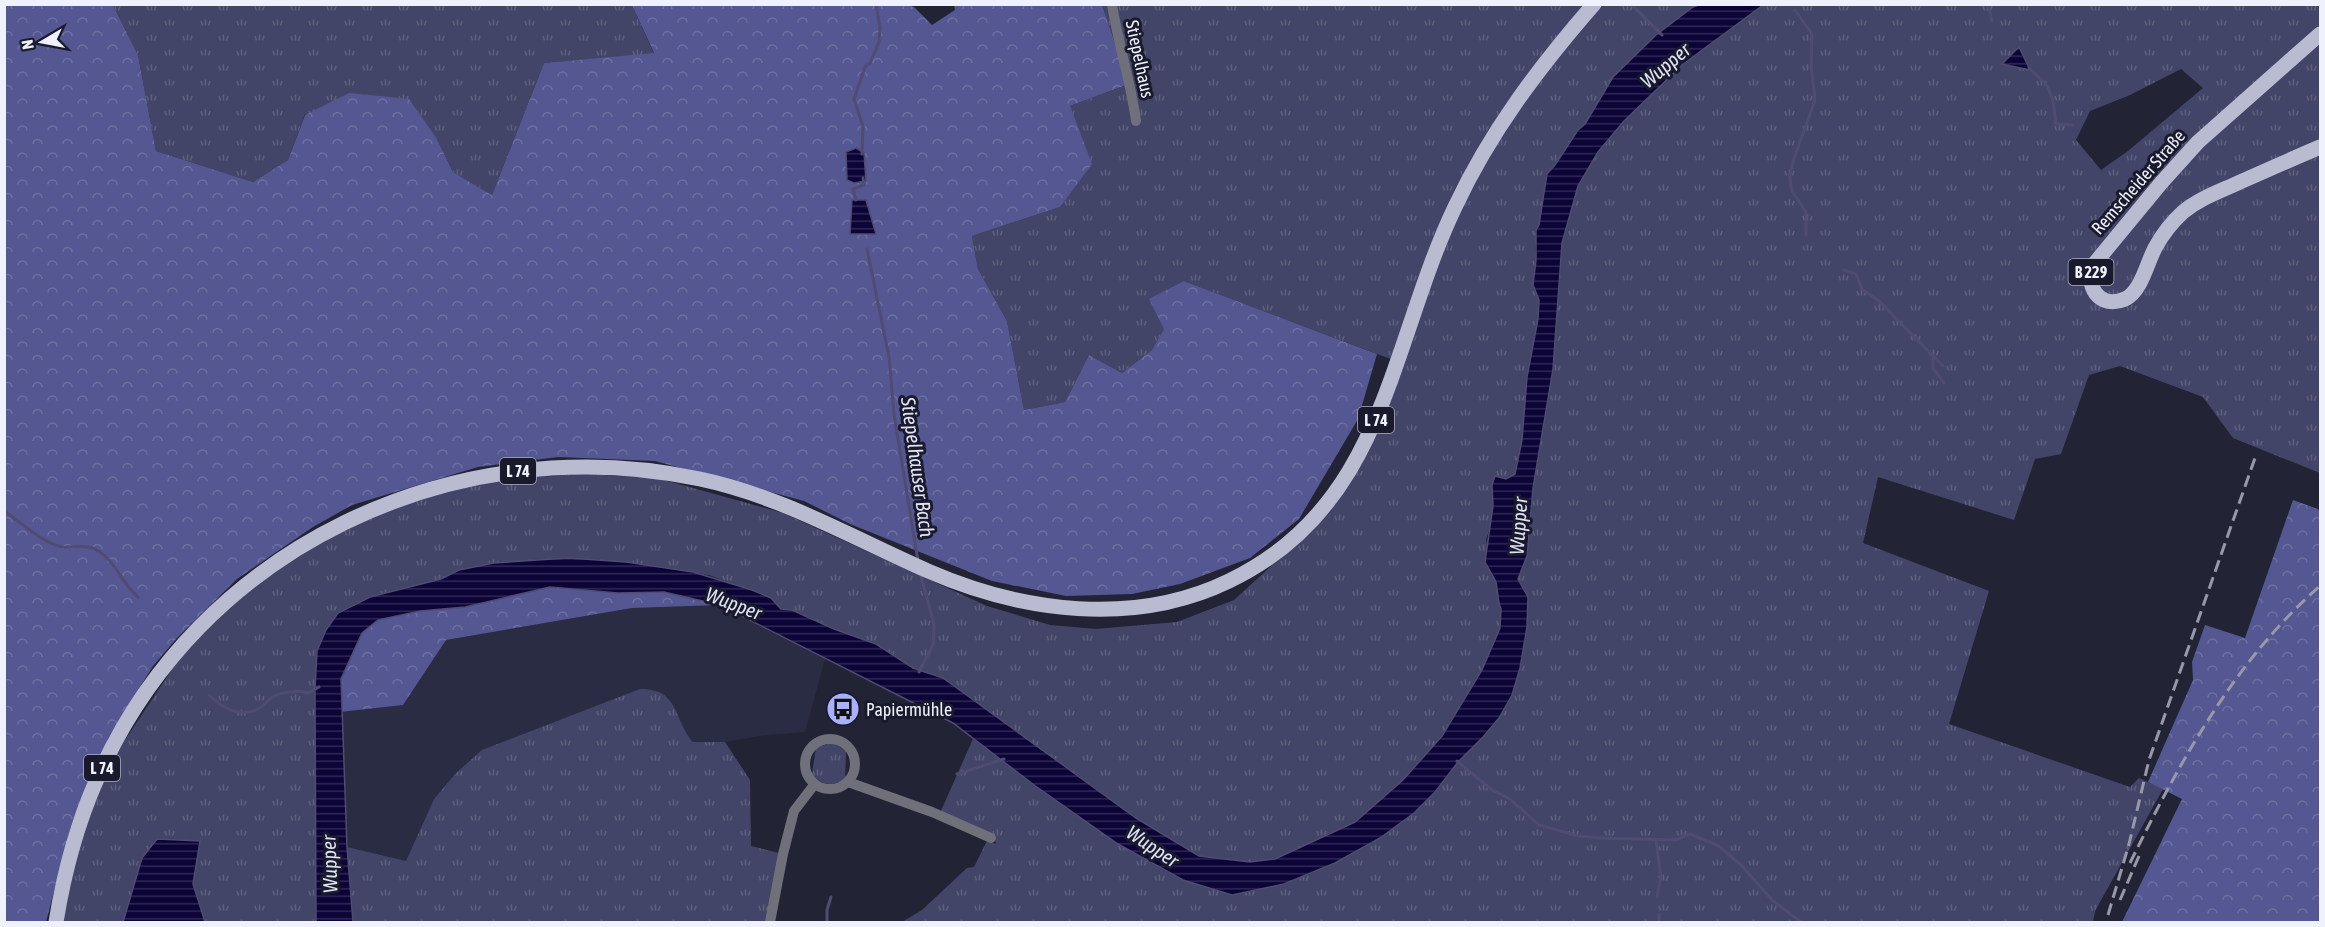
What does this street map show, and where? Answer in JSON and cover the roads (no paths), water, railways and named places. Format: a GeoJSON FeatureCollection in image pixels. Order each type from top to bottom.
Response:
{"type":"FeatureCollection","features":[{"type":"Feature","properties":{"kind":"main road","name":"L 74"},"geometry":{"type":"LineString","coordinates":[[56,922],[69,857],[94,784],[119,734],[150,685],[193,634],[244,586],[289,553],[358,514],[419,491],[493,474],[553,469],[616,468],[686,476],[748,492],[799,511],[931,572],[985,592],[1038,605],[1078,609],[1150,606],[1187,598],[1232,580],[1269,558],[1298,535],[1334,496],[1357,460],[1392,380],[1432,260],[1452,212],[1478,161],[1541,68],[1594,4]]}},
{"type":"Feature","properties":{"kind":"main road","name":"Remscheider Straße"},"geometry":{"type":"LineString","coordinates":[[2320,34],[2185,155],[2095,263],[2090,279],[2093,291],[2103,299],[2110,301],[2128,298],[2136,288],[2159,241],[2184,212],[2215,194],[2320,147]]}},
{"type":"Feature","properties":{"kind":"street","name":"Stiepelhaus"},"geometry":{"type":"LineString","coordinates":[[1112,4],[1133,93],[1136,121]]}},
{"type":"Feature","properties":{"kind":"street"},"geometry":{"type":"LineString","coordinates":[[825,739],[841,742],[852,753],[855,768],[848,782],[833,789],[814,785],[805,771],[806,754],[811,747],[825,739]]}},
{"type":"Feature","properties":{"kind":"street"},"geometry":{"type":"LineString","coordinates":[[848,782],[991,838]]}},
{"type":"Feature","properties":{"kind":"street"},"geometry":{"type":"LineString","coordinates":[[770,922],[794,811],[814,785]]}},
{"type":"Feature","properties":{"kind":"water","name":"Wupper"},"geometry":{"type":"Polygon","coordinates":[[[1701,4],[1763,5],[1682,65],[1624,121],[1598,152],[1578,186],[1562,243],[1553,369],[1533,488],[1527,556],[1518,579],[1528,597],[1527,627],[1520,668],[1512,695],[1499,718],[1458,762],[1435,792],[1414,813],[1380,838],[1335,863],[1284,884],[1232,895],[1183,880],[1118,844],[1034,785],[953,723],[720,605],[664,592],[618,593],[550,587],[465,607],[420,611],[378,620],[362,633],[341,679],[347,847],[353,922],[316,922],[315,689],[317,651],[326,630],[338,613],[370,597],[441,579],[459,570],[494,563],[568,558],[626,562],[693,572],[752,590],[771,598],[781,609],[792,610],[834,629],[876,644],[913,668],[943,678],[1136,818],[1199,856],[1250,862],[1275,859],[1355,822],[1403,780],[1442,736],[1482,670],[1500,628],[1501,609],[1496,582],[1485,562],[1493,506],[1492,485],[1495,476],[1506,479],[1515,474],[1522,440],[1527,377],[1538,319],[1539,300],[1533,285],[1536,230],[1539,225],[1547,174],[1578,130],[1585,124],[1613,77],[1656,35],[1693,7],[1701,4]]]}},
{"type":"Feature","properties":{"kind":"water"},"geometry":{"type":"Polygon","coordinates":[[[2019,47],[2030,70],[2002,64],[2019,47]]]}},
{"type":"Feature","properties":{"kind":"water"},"geometry":{"type":"Polygon","coordinates":[[[856,148],[864,153],[866,181],[854,183],[847,180],[846,152],[856,148]]]}},
{"type":"Feature","properties":{"kind":"water"},"geometry":{"type":"Polygon","coordinates":[[[852,200],[866,200],[876,234],[850,234],[852,200]]]}},
{"type":"Feature","properties":{"kind":"water"},"geometry":{"type":"Polygon","coordinates":[[[157,839],[200,841],[193,884],[205,922],[123,922],[142,858],[157,839]]]}},
{"type":"Feature","properties":{"kind":"waterway","name":"Stiepelhauser Bach"},"geometry":{"type":"LineString","coordinates":[[862,154],[863,127],[854,99],[865,67],[870,63],[879,42],[880,27],[876,4]]}},
{"type":"Feature","properties":{"kind":"waterway"},"geometry":{"type":"LineString","coordinates":[[1631,4],[1662,35]]}},
{"type":"Feature","properties":{"kind":"waterway"},"geometry":{"type":"LineString","coordinates":[[1988,4],[1992,21]]}},
{"type":"Feature","properties":{"kind":"waterway"},"geometry":{"type":"LineString","coordinates":[[1795,10],[1812,34],[1811,67],[1815,100],[1793,161],[1790,178],[1792,191],[1806,212],[1806,235]]}},
{"type":"Feature","properties":{"kind":"waterway"},"geometry":{"type":"LineString","coordinates":[[2029,68],[2046,84],[2053,100],[2056,124],[2073,125]]}},
{"type":"Feature","properties":{"kind":"waterway","name":"Stiepelhauser Bach"},"geometry":{"type":"LineString","coordinates":[[856,200],[853,189],[864,185],[863,178]]}},
{"type":"Feature","properties":{"kind":"waterway","name":"Stiepelhauser Bach"},"geometry":{"type":"LineString","coordinates":[[867,249],[889,357],[894,414],[918,561]]}},
{"type":"Feature","properties":{"kind":"waterway"},"geometry":{"type":"LineString","coordinates":[[1844,270],[1856,274],[1862,289],[1879,301],[1943,366]]}},
{"type":"Feature","properties":{"kind":"waterway"},"geometry":{"type":"LineString","coordinates":[[1933,356],[1933,368],[1944,383]]}},
{"type":"Feature","properties":{"kind":"waterway"},"geometry":{"type":"LineString","coordinates":[[4,511],[55,545],[95,549],[108,559],[138,597]]}},
{"type":"Feature","properties":{"kind":"waterway","name":"Stiepelhauser Bach"},"geometry":{"type":"LineString","coordinates":[[919,672],[933,645],[934,624],[920,573]]}},
{"type":"Feature","properties":{"kind":"waterway"},"geometry":{"type":"LineString","coordinates":[[209,695],[226,708],[246,712],[260,708],[279,694],[308,693],[319,687]]}},
{"type":"Feature","properties":{"kind":"waterway"},"geometry":{"type":"LineString","coordinates":[[957,774],[1004,759]]}},
{"type":"Feature","properties":{"kind":"waterway"},"geometry":{"type":"LineString","coordinates":[[1457,761],[1492,790],[1510,799],[1539,825],[1578,836],[1601,838],[1676,840],[1690,834],[1719,846],[1742,866],[1772,900],[1801,922]]}},
{"type":"Feature","properties":{"kind":"waterway"},"geometry":{"type":"LineString","coordinates":[[1656,840],[1661,877],[1657,897]]}},
{"type":"Feature","properties":{"kind":"waterway"},"geometry":{"type":"LineString","coordinates":[[827,922],[827,910],[831,897]]}},
{"type":"Feature","properties":{"kind":"waterway"},"geometry":{"type":"LineString","coordinates":[[1659,914],[1659,922]]}},
{"type":"Feature","properties":{"kind":"railway"},"geometry":{"type":"LineString","coordinates":[[2108,915],[2129,844],[2149,760],[2255,458]]}},
{"type":"Feature","properties":{"kind":"railway"},"geometry":{"type":"LineString","coordinates":[[2130,863],[2189,751],[2235,680],[2289,615],[2320,586]]}},
{"type":"Feature","properties":{"kind":"railway"},"geometry":{"type":"LineString","coordinates":[[2120,900],[2139,856]]}},
{"type":"Feature","properties":{"kind":"place","name":"Papiermühle"},"geometry":{"type":"Point","coordinates":[843,709]}}]}
